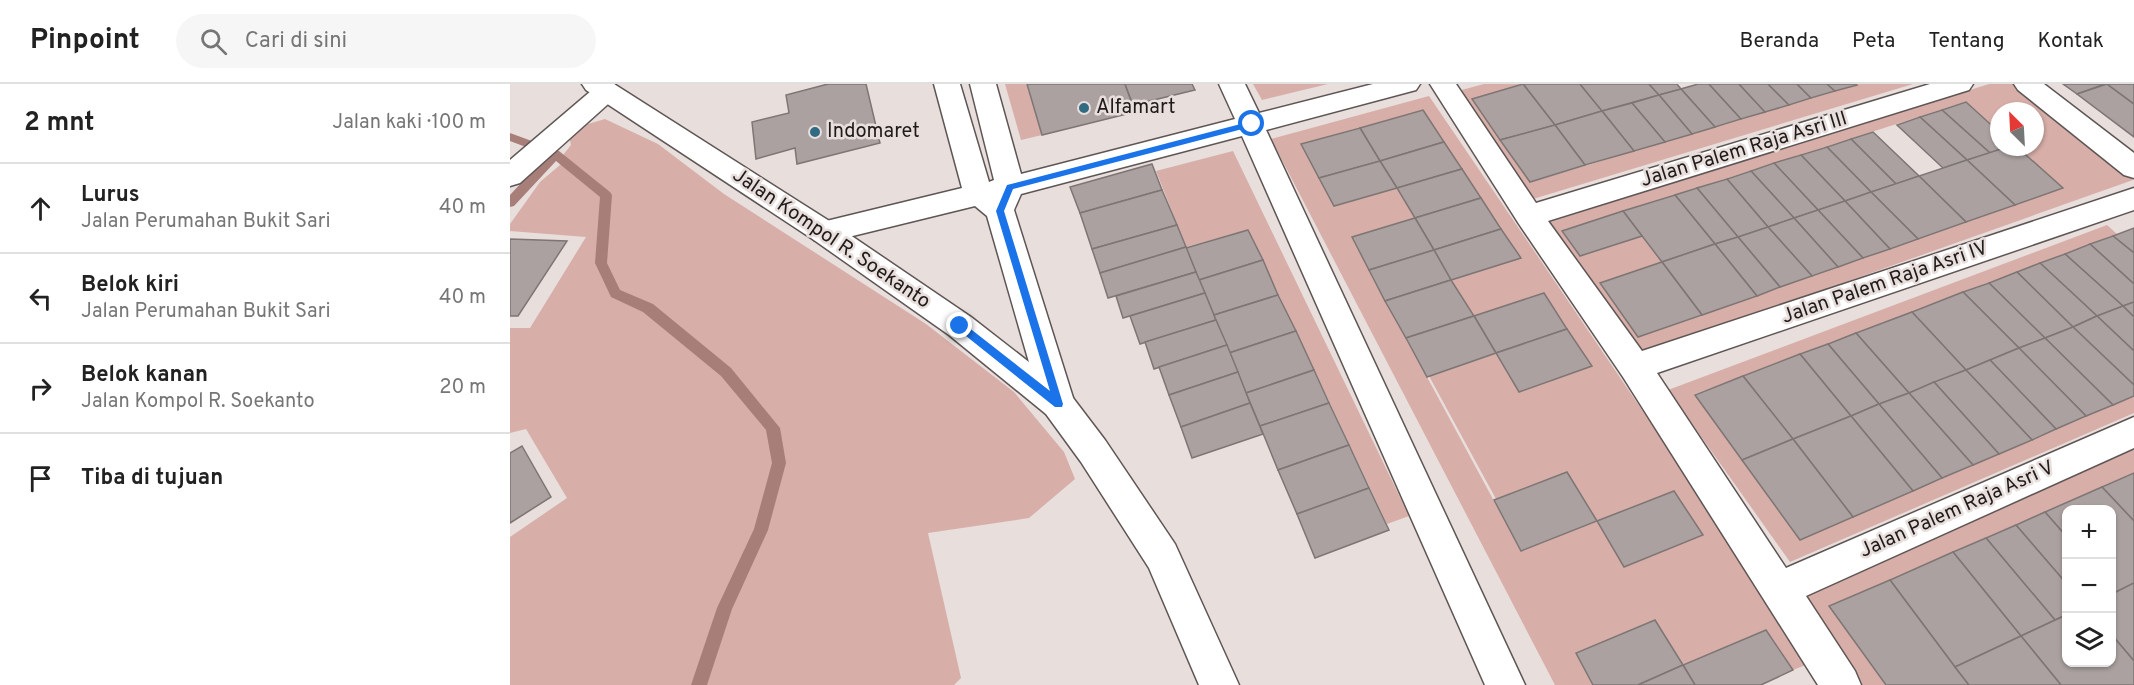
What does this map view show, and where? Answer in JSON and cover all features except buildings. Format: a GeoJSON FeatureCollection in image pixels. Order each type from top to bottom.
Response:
{"type":"FeatureCollection","features":[{"type":"Feature","properties":{"kind":"street"},"geometry":{"type":"LineString","coordinates":[[947,84],[996,197],[1058,404]]}},
{"type":"Feature","properties":{"kind":"street"},"geometry":{"type":"LineString","coordinates":[[983,84],[996,197]]}},
{"type":"Feature","properties":{"kind":"street"},"geometry":{"type":"LineString","coordinates":[[1233,84],[1505,685]]}},
{"type":"Feature","properties":{"kind":"street"},"geometry":{"type":"LineString","coordinates":[[824,232],[996,197],[1252,124],[1407,84]]}},
{"type":"Feature","properties":{"kind":"street"},"geometry":{"type":"LineString","coordinates":[[1443,84],[1529,216],[1635,367],[1841,685]]}},
{"type":"Feature","properties":{"kind":"street","name":"Jalan Palem Raja Asri III"},"geometry":{"type":"LineString","coordinates":[[1529,216],[1960,84]]}},
{"type":"Feature","properties":{"kind":"street"},"geometry":{"type":"LineString","coordinates":[[2027,84],[2134,168]]}},
{"type":"Feature","properties":{"kind":"street"},"geometry":{"type":"LineString","coordinates":[[517,169],[558,132],[601,88]]}},
{"type":"Feature","properties":{"kind":"street","name":"Jalan Kompol R. Soekanto"},"geometry":{"type":"LineString","coordinates":[[601,88],[824,232],[960,326],[1058,404],[1093,451],[1162,556],[1219,685]]}},
{"type":"Feature","properties":{"kind":"street","name":"Jalan Palem Raja Asri IV"},"geometry":{"type":"LineString","coordinates":[[1635,367],[2134,199]]}},
{"type":"Feature","properties":{"kind":"street","name":"Jalan Palem Raja Asri V"},"geometry":{"type":"LineString","coordinates":[[1780,589],[2134,432]]}},
{"type":"Feature","properties":{"kind":"shaded area"},"geometry":{"type":"Polygon","coordinates":[[[1005,84],[1027,84],[1042,135],[1021,140],[1005,84]]]}},
{"type":"Feature","properties":{"kind":"shaded area"},"geometry":{"type":"Polygon","coordinates":[[[1253,84],[1328,84],[1262,100],[1253,84]]]}},
{"type":"Feature","properties":{"kind":"shaded area"},"geometry":{"type":"Polygon","coordinates":[[[1484,84],[1525,84],[1472,99],[1531,182],[1858,84],[1913,84],[1533,199],[1458,91],[1484,84]]]}},
{"type":"Feature","properties":{"kind":"shaded area"},"geometry":{"type":"Polygon","coordinates":[[[1989,84],[2018,84],[2040,102],[1990,102],[1990,124],[1965,102],[1563,231],[1580,256],[1642,236],[1662,262],[1600,283],[1638,337],[2063,188],[2027,156],[2044,156],[2044,106],[2133,180],[1640,355],[1547,223],[1989,84]]]}},
{"type":"Feature","properties":{"kind":"shaded area"},"geometry":{"type":"Polygon","coordinates":[[[1429,96],[1813,662],[1793,670],[1766,630],[1683,665],[1655,620],[1576,653],[1593,685],[1555,685],[1271,139],[1429,96]],[[1423,110],[1301,144],[1335,206],[1397,188],[1415,218],[1352,238],[1521,551],[1597,521],[1567,473],[1496,499],[1429,376],[1496,353],[1519,392],[1591,365],[1543,293],[1474,316],[1451,280],[1520,258],[1423,110]],[[1674,491],[1597,521],[1624,567],[1703,535],[1674,491]]]}},
{"type":"Feature","properties":{"kind":"shaded area"},"geometry":{"type":"Polygon","coordinates":[[[605,119],[658,144],[724,194],[926,324],[1014,392],[1064,452],[1075,479],[1029,518],[928,533],[961,678],[954,685],[510,685],[510,537],[567,498],[526,429],[510,433],[510,328],[530,328],[586,237],[510,231],[510,224],[540,182],[567,159],[563,155],[571,145],[568,130],[605,119]]]}},
{"type":"Feature","properties":{"kind":"shaded area"},"geometry":{"type":"Polygon","coordinates":[[[1233,151],[1409,516],[1387,524],[1248,230],[1186,247],[1156,171],[1233,151]]]}},
{"type":"Feature","properties":{"kind":"shaded area"},"geometry":{"type":"Polygon","coordinates":[[[2107,225],[2117,234],[1695,394],[1801,539],[2134,396],[2134,413],[1790,562],[1668,390],[2107,225]]]}},
{"type":"Feature","properties":{"kind":"shaded area"},"geometry":{"type":"Polygon","coordinates":[[[2134,449],[2134,473],[1830,606],[1886,685],[1860,685],[1798,594],[2134,449]]]}},
{"type":"Feature","properties":{"kind":"waterway"},"geometry":{"type":"LineString","coordinates":[[510,137],[555,154]]}},
{"type":"Feature","properties":{"kind":"waterway"},"geometry":{"type":"LineString","coordinates":[[510,203],[555,154]]}},
{"type":"Feature","properties":{"kind":"waterway"},"geometry":{"type":"LineString","coordinates":[[555,154],[606,195],[601,263],[615,293],[648,308],[726,372],[773,428],[779,463],[761,530],[725,608],[699,685]]}},
{"type":"Feature","properties":{"kind":"place","name":"Alfamart"},"geometry":{"type":"Point","coordinates":[1084,108]}},
{"type":"Feature","properties":{"kind":"place","name":"Indomaret"},"geometry":{"type":"Point","coordinates":[815,132]}},
{"type":"Feature","properties":{"kind":"route"},"geometry":{"type":"LineString","coordinates":[[960,326],[1058,404],[1000,211],[1010,187],[1252,124]]}}]}
